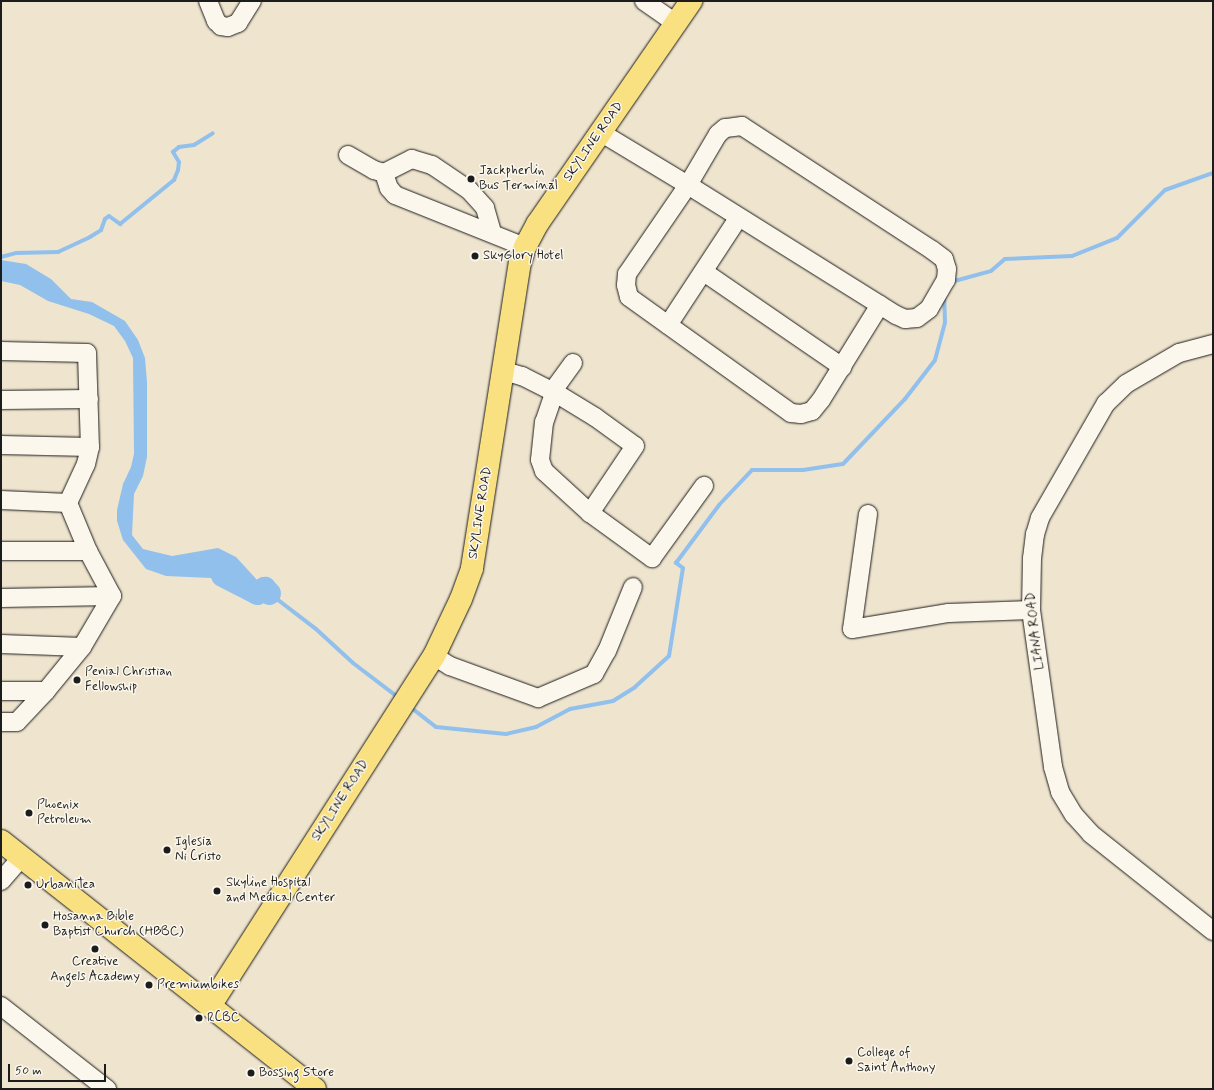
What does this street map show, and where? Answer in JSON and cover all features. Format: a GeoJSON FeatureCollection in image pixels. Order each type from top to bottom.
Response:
{"type":"FeatureCollection","features":[{"type":"Feature","properties":{"kind":"main road","name":"SKYLINE ROAD"},"geometry":{"type":"LineString","coordinates":[[210,1006],[434,656],[461,599],[472,568],[520,263],[525,247],[538,223],[691,1]]}},
{"type":"Feature","properties":{"kind":"main road"},"geometry":{"type":"LineString","coordinates":[[1,841],[315,1089]]}},
{"type":"Feature","properties":{"kind":"street"},"geometry":{"type":"LineString","coordinates":[[208,1],[216,21],[221,26],[228,27],[238,23],[252,1]]}},
{"type":"Feature","properties":{"kind":"street"},"geometry":{"type":"LineString","coordinates":[[644,1],[675,23]]}},
{"type":"Feature","properties":{"kind":"street"},"geometry":{"type":"LineString","coordinates":[[600,132],[688,185],[880,305],[905,319],[917,318],[929,309],[946,280],[947,270],[944,259],[742,126],[725,128],[718,134],[688,185],[627,274],[626,285],[629,296],[790,413],[802,414],[812,410],[821,400],[880,305]]}},
{"type":"Feature","properties":{"kind":"street"},"geometry":{"type":"LineString","coordinates":[[348,155],[374,170],[384,173],[412,159],[432,165],[469,190],[484,208],[492,232]]}},
{"type":"Feature","properties":{"kind":"street"},"geometry":{"type":"LineString","coordinates":[[384,173],[389,188],[395,195],[492,232],[525,247]]}},
{"type":"Feature","properties":{"kind":"street"},"geometry":{"type":"LineString","coordinates":[[668,325],[739,217]]}},
{"type":"Feature","properties":{"kind":"street"},"geometry":{"type":"LineString","coordinates":[[704,272],[842,367]]}},
{"type":"Feature","properties":{"kind":"street","name":"LIANA ROAD"},"geometry":{"type":"LineString","coordinates":[[1213,344],[1179,353],[1126,384],[1106,402],[1040,518],[1035,534],[1032,558],[1031,610],[1053,767],[1060,792],[1074,815],[1091,834],[1213,932]]}},
{"type":"Feature","properties":{"kind":"street"},"geometry":{"type":"LineString","coordinates":[[1,351],[87,353],[90,447],[86,464],[68,503],[88,551],[112,596]]}},
{"type":"Feature","properties":{"kind":"street"},"geometry":{"type":"LineString","coordinates":[[573,363],[556,385],[544,422],[540,460],[544,471],[590,513],[652,558],[704,486]]}},
{"type":"Feature","properties":{"kind":"street"},"geometry":{"type":"LineString","coordinates":[[504,371],[522,376],[554,392],[595,417],[635,446],[590,513]]}},
{"type":"Feature","properties":{"kind":"street"},"geometry":{"type":"LineString","coordinates":[[1,400],[89,399]]}},
{"type":"Feature","properties":{"kind":"street"},"geometry":{"type":"LineString","coordinates":[[1,445],[90,447]]}},
{"type":"Feature","properties":{"kind":"street"},"geometry":{"type":"LineString","coordinates":[[1,500],[68,503]]}},
{"type":"Feature","properties":{"kind":"street"},"geometry":{"type":"LineString","coordinates":[[868,514],[852,629],[949,613],[1031,610]]}},
{"type":"Feature","properties":{"kind":"street"},"geometry":{"type":"LineString","coordinates":[[1,551],[88,551]]}},
{"type":"Feature","properties":{"kind":"street"},"geometry":{"type":"LineString","coordinates":[[434,656],[450,666],[538,698],[594,674],[607,651],[633,587]]}},
{"type":"Feature","properties":{"kind":"street"},"geometry":{"type":"LineString","coordinates":[[1,598],[112,596]]}},
{"type":"Feature","properties":{"kind":"street"},"geometry":{"type":"LineString","coordinates":[[1,722],[17,722],[46,692],[82,647],[112,596]]}},
{"type":"Feature","properties":{"kind":"street"},"geometry":{"type":"LineString","coordinates":[[1,644],[82,647]]}},
{"type":"Feature","properties":{"kind":"street"},"geometry":{"type":"LineString","coordinates":[[1,691],[46,692]]}},
{"type":"Feature","properties":{"kind":"street"},"geometry":{"type":"LineString","coordinates":[[1,881],[21,858]]}},
{"type":"Feature","properties":{"kind":"street"},"geometry":{"type":"LineString","coordinates":[[1,1006],[107,1089]]}},
{"type":"Feature","properties":{"kind":"water"},"geometry":{"type":"Polygon","coordinates":[[[1,260],[26,264],[51,279],[71,299],[92,302],[125,321],[138,340],[145,358],[147,382],[147,457],[143,476],[134,494],[132,535],[143,549],[172,556],[218,548],[236,557],[269,593],[238,588],[211,578],[166,576],[146,569],[123,540],[117,521],[117,510],[123,484],[131,467],[134,454],[133,358],[125,341],[114,326],[89,314],[48,301],[20,285],[1,281],[1,260]]]}},
{"type":"Feature","properties":{"kind":"waterway"},"geometry":{"type":"LineString","coordinates":[[1,257],[16,253],[58,252],[90,237],[101,230],[105,219],[109,216],[120,224],[174,180],[179,162],[173,152],[179,147],[194,145],[213,133]]}},
{"type":"Feature","properties":{"kind":"waterway"},"geometry":{"type":"LineString","coordinates":[[951,282],[991,271],[1005,259],[1072,256],[1117,238],[1165,190],[1213,173]]}},
{"type":"Feature","properties":{"kind":"waterway"},"geometry":{"type":"LineString","coordinates":[[409,706],[436,727],[506,734],[536,727],[570,709],[613,701],[635,687],[669,656],[683,568],[676,563],[719,505],[752,470],[803,470],[843,464],[905,399],[935,360],[945,322],[944,296]]}},
{"type":"Feature","properties":{"kind":"waterway"},"geometry":{"type":"LineString","coordinates":[[222,575],[257,593],[264,588],[269,593]]}},
{"type":"Feature","properties":{"kind":"waterway"},"geometry":{"type":"LineString","coordinates":[[269,593],[316,629],[353,663],[399,698]]}},
{"type":"Feature","properties":{"kind":"place","name":"Jackpherlin Bus Terminal"},"geometry":{"type":"Point","coordinates":[471,179]}},
{"type":"Feature","properties":{"kind":"place","name":"SkyGlory Hotel"},"geometry":{"type":"Point","coordinates":[475,256]}},
{"type":"Feature","properties":{"kind":"place","name":"Penial Christian Fellowship"},"geometry":{"type":"Point","coordinates":[77,680]}},
{"type":"Feature","properties":{"kind":"place","name":"Phoenix Petroleum"},"geometry":{"type":"Point","coordinates":[29,813]}},
{"type":"Feature","properties":{"kind":"place","name":"Iglesia Ni Cristo"},"geometry":{"type":"Point","coordinates":[167,850]}},
{"type":"Feature","properties":{"kind":"place","name":"UrbaniTea"},"geometry":{"type":"Point","coordinates":[28,885]}},
{"type":"Feature","properties":{"kind":"place","name":"Skyline Hospital and Medical Center"},"geometry":{"type":"Point","coordinates":[217,891]}},
{"type":"Feature","properties":{"kind":"place","name":"Hosanna Bible Baptist Church (HBBC)"},"geometry":{"type":"Point","coordinates":[45,925]}},
{"type":"Feature","properties":{"kind":"place","name":"Creative Angels Academy"},"geometry":{"type":"Point","coordinates":[95,949]}},
{"type":"Feature","properties":{"kind":"place","name":"Premiumbikes"},"geometry":{"type":"Point","coordinates":[149,985]}},
{"type":"Feature","properties":{"kind":"place","name":"RCBC"},"geometry":{"type":"Point","coordinates":[199,1018]}},
{"type":"Feature","properties":{"kind":"place","name":"College of Saint Anthony"},"geometry":{"type":"Point","coordinates":[849,1061]}},
{"type":"Feature","properties":{"kind":"place","name":"Bossing Store"},"geometry":{"type":"Point","coordinates":[251,1073]}}]}
